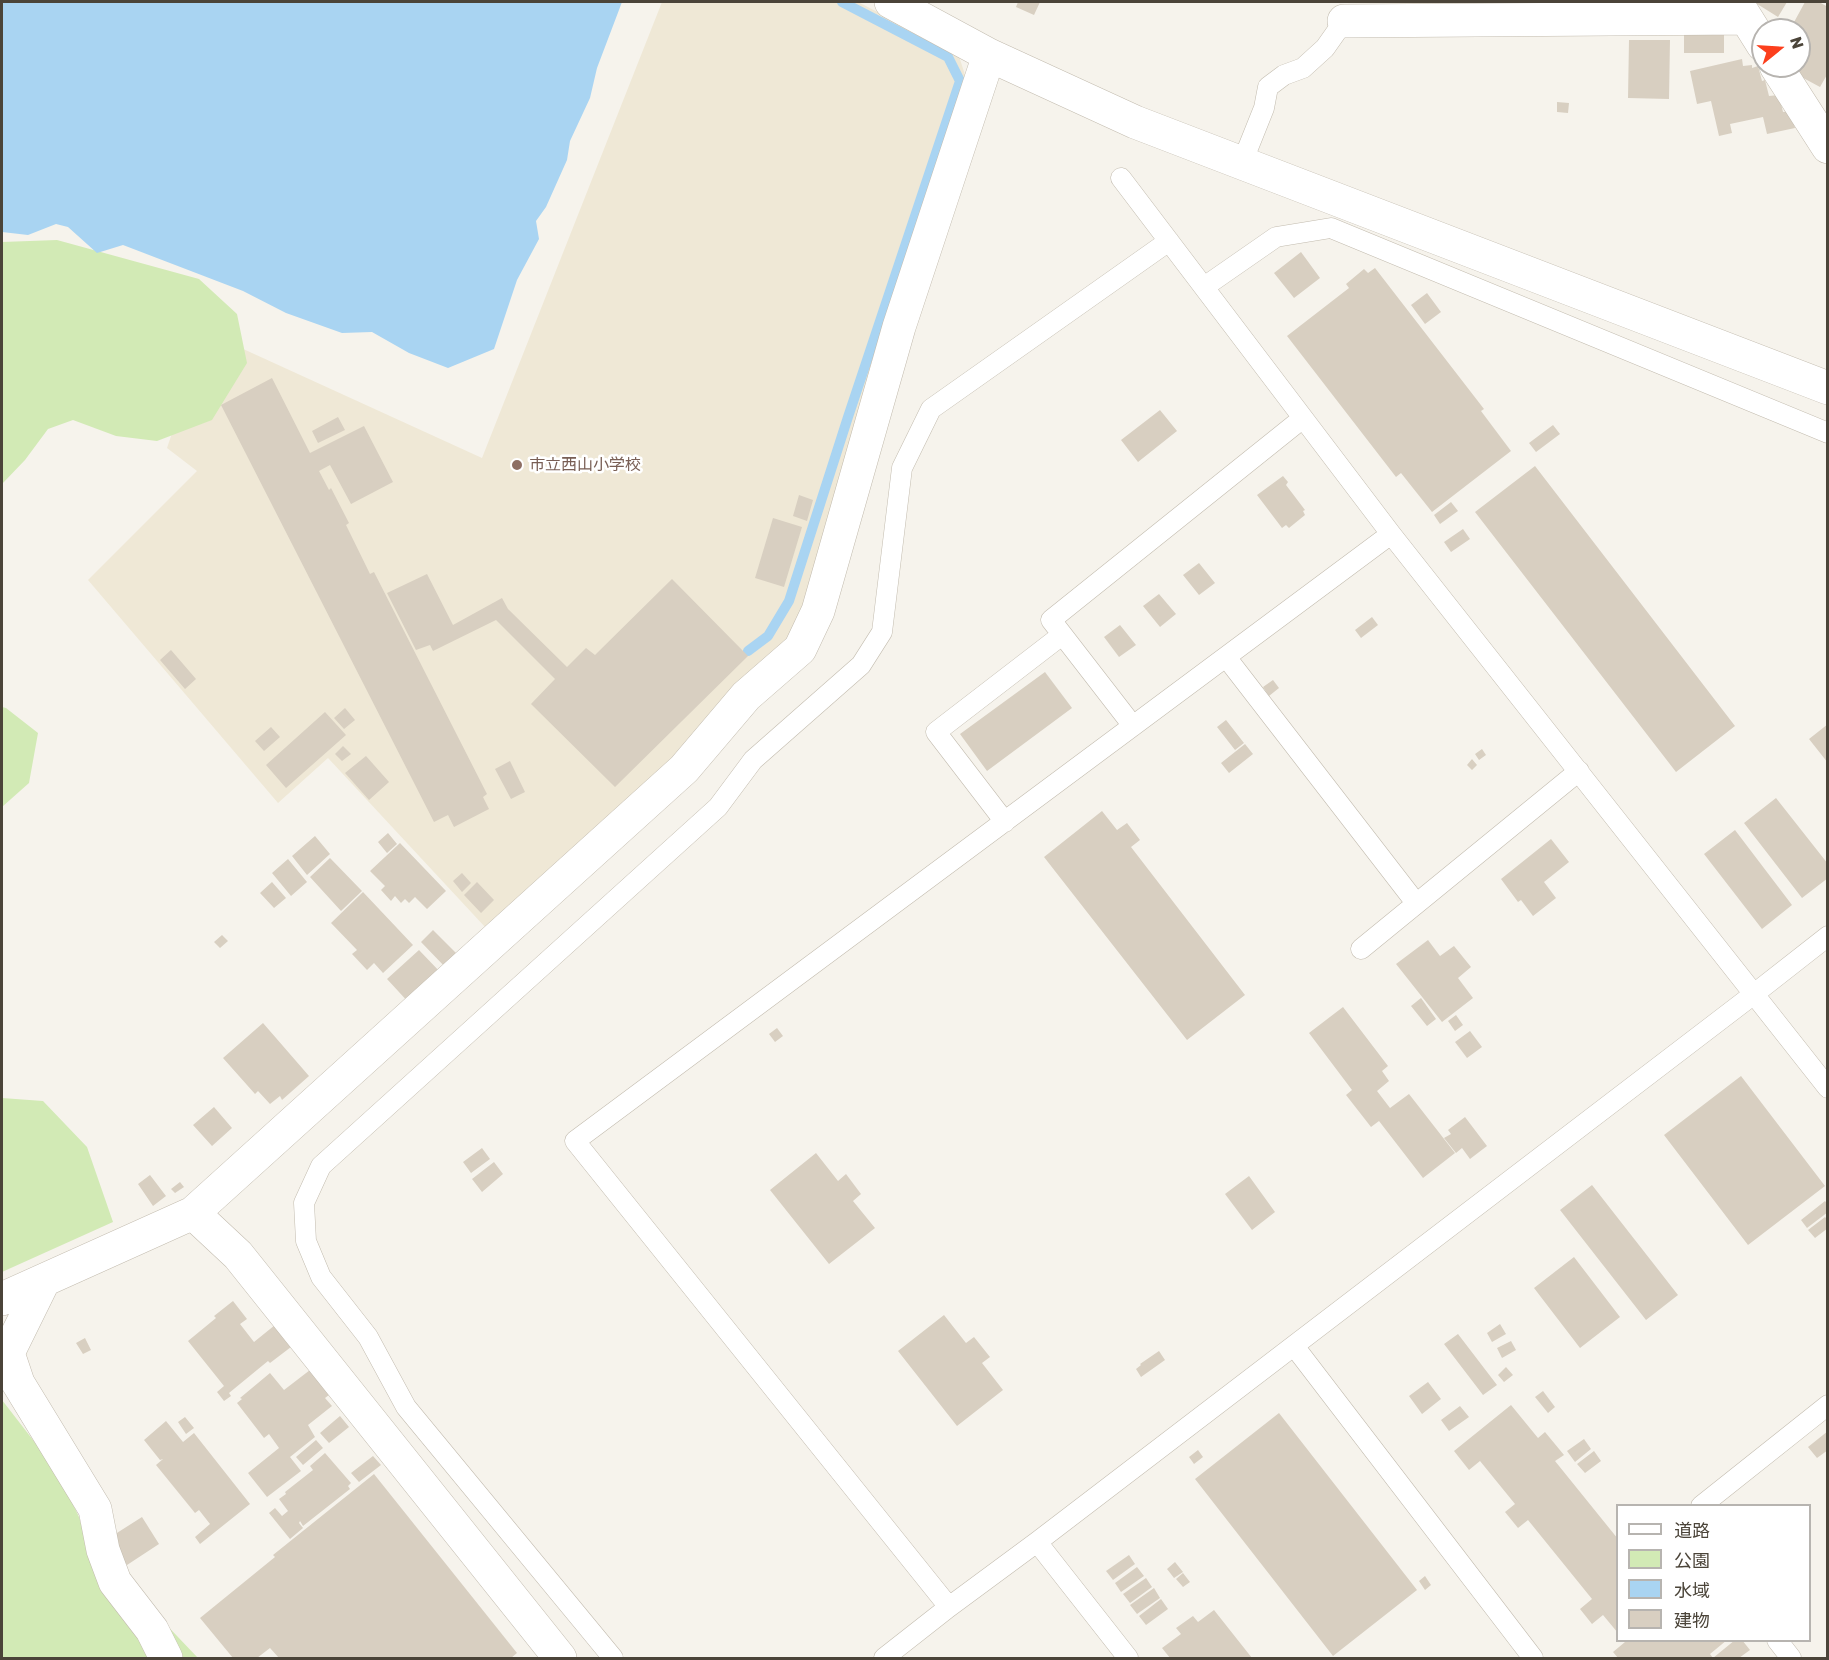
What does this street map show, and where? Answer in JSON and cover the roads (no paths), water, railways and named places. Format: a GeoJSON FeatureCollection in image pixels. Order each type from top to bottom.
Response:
{"type":"FeatureCollection","features":[{"type":"Feature","properties":{"kind":"street"},"geometry":{"type":"LineString","coordinates":[[891,2],[989,55],[1135,122],[1827,388]]}},
{"type":"Feature","properties":{"kind":"street"},"geometry":{"type":"LineString","coordinates":[[1344,21],[1741,10],[1751,26]]}},
{"type":"Feature","properties":{"kind":"street"},"geometry":{"type":"LineString","coordinates":[[2,1299],[193,1213],[684,769],[746,696],[800,649],[818,611],[898,327],[989,55]]}},
{"type":"Feature","properties":{"kind":"street"},"geometry":{"type":"LineString","coordinates":[[1786,78],[1824,124]]}},
{"type":"Feature","properties":{"kind":"street"},"geometry":{"type":"LineString","coordinates":[[193,1213],[238,1255],[560,1659]]}},
{"type":"Feature","properties":{"kind":"street"},"geometry":{"type":"LineString","coordinates":[[44,1280],[8,1353],[18,1383],[95,1509],[103,1550],[115,1582],[152,1630],[166,1659]]}},
{"type":"Feature","properties":{"kind":"lane"},"geometry":{"type":"LineString","coordinates":[[1242,163],[1264,108],[1268,87],[1284,75],[1303,68],[1325,48],[1344,21]]}},
{"type":"Feature","properties":{"kind":"lane"},"geometry":{"type":"LineString","coordinates":[[1121,178],[1391,534],[1827,1088]]}},
{"type":"Feature","properties":{"kind":"lane"},"geometry":{"type":"LineString","coordinates":[[1204,286],[1276,237],[1331,228],[1827,433]]}},
{"type":"Feature","properties":{"kind":"lane"},"geometry":{"type":"LineString","coordinates":[[613,1659],[406,1407],[368,1336],[321,1277],[306,1240],[304,1203],[321,1166],[718,807],[753,760],[861,665],[882,632],[902,468],[931,409],[1169,241]]}},
{"type":"Feature","properties":{"kind":"lane"},"geometry":{"type":"LineString","coordinates":[[1133,726],[1051,620],[1303,418]]}},
{"type":"Feature","properties":{"kind":"lane"},"geometry":{"type":"LineString","coordinates":[[949,1607],[575,1141],[1391,534]]}},
{"type":"Feature","properties":{"kind":"lane"},"geometry":{"type":"LineString","coordinates":[[1005,822],[936,732],[1062,635]]}},
{"type":"Feature","properties":{"kind":"lane"},"geometry":{"type":"LineString","coordinates":[[1226,657],[1416,903]]}},
{"type":"Feature","properties":{"kind":"lane"},"geometry":{"type":"LineString","coordinates":[[1361,949],[1579,771]]}},
{"type":"Feature","properties":{"kind":"lane"},"geometry":{"type":"LineString","coordinates":[[885,1659],[949,1607],[1294,1346],[1827,936]]}},
{"type":"Feature","properties":{"kind":"lane"},"geometry":{"type":"LineString","coordinates":[[1294,1346],[1533,1659]]}},
{"type":"Feature","properties":{"kind":"lane"},"geometry":{"type":"LineString","coordinates":[[1703,1504],[1827,1405]]}},
{"type":"Feature","properties":{"kind":"lane"},"geometry":{"type":"LineString","coordinates":[[1037,1542],[1128,1659]]}},
{"type":"Feature","properties":{"kind":"lane"},"geometry":{"type":"LineString","coordinates":[[1778,1642],[1791,1659]]}},
{"type":"Feature","properties":{"kind":"water"},"geometry":{"type":"Polygon","coordinates":[[[2,2],[622,2],[597,68],[590,98],[570,141],[567,160],[546,207],[536,221],[539,239],[517,280],[494,349],[448,368],[409,353],[372,332],[342,333],[286,313],[243,291],[123,245],[97,253],[68,227],[56,224],[28,235],[2,232],[2,2]]]}},
{"type":"Feature","properties":{"kind":"waterway"},"geometry":{"type":"LineString","coordinates":[[748,651],[768,636],[789,601],[960,81],[948,57],[842,2]]}},
{"type":"Feature","properties":{"kind":"place","name":"市立西山小学校"},"geometry":{"type":"Point","coordinates":[517,465]}}]}
